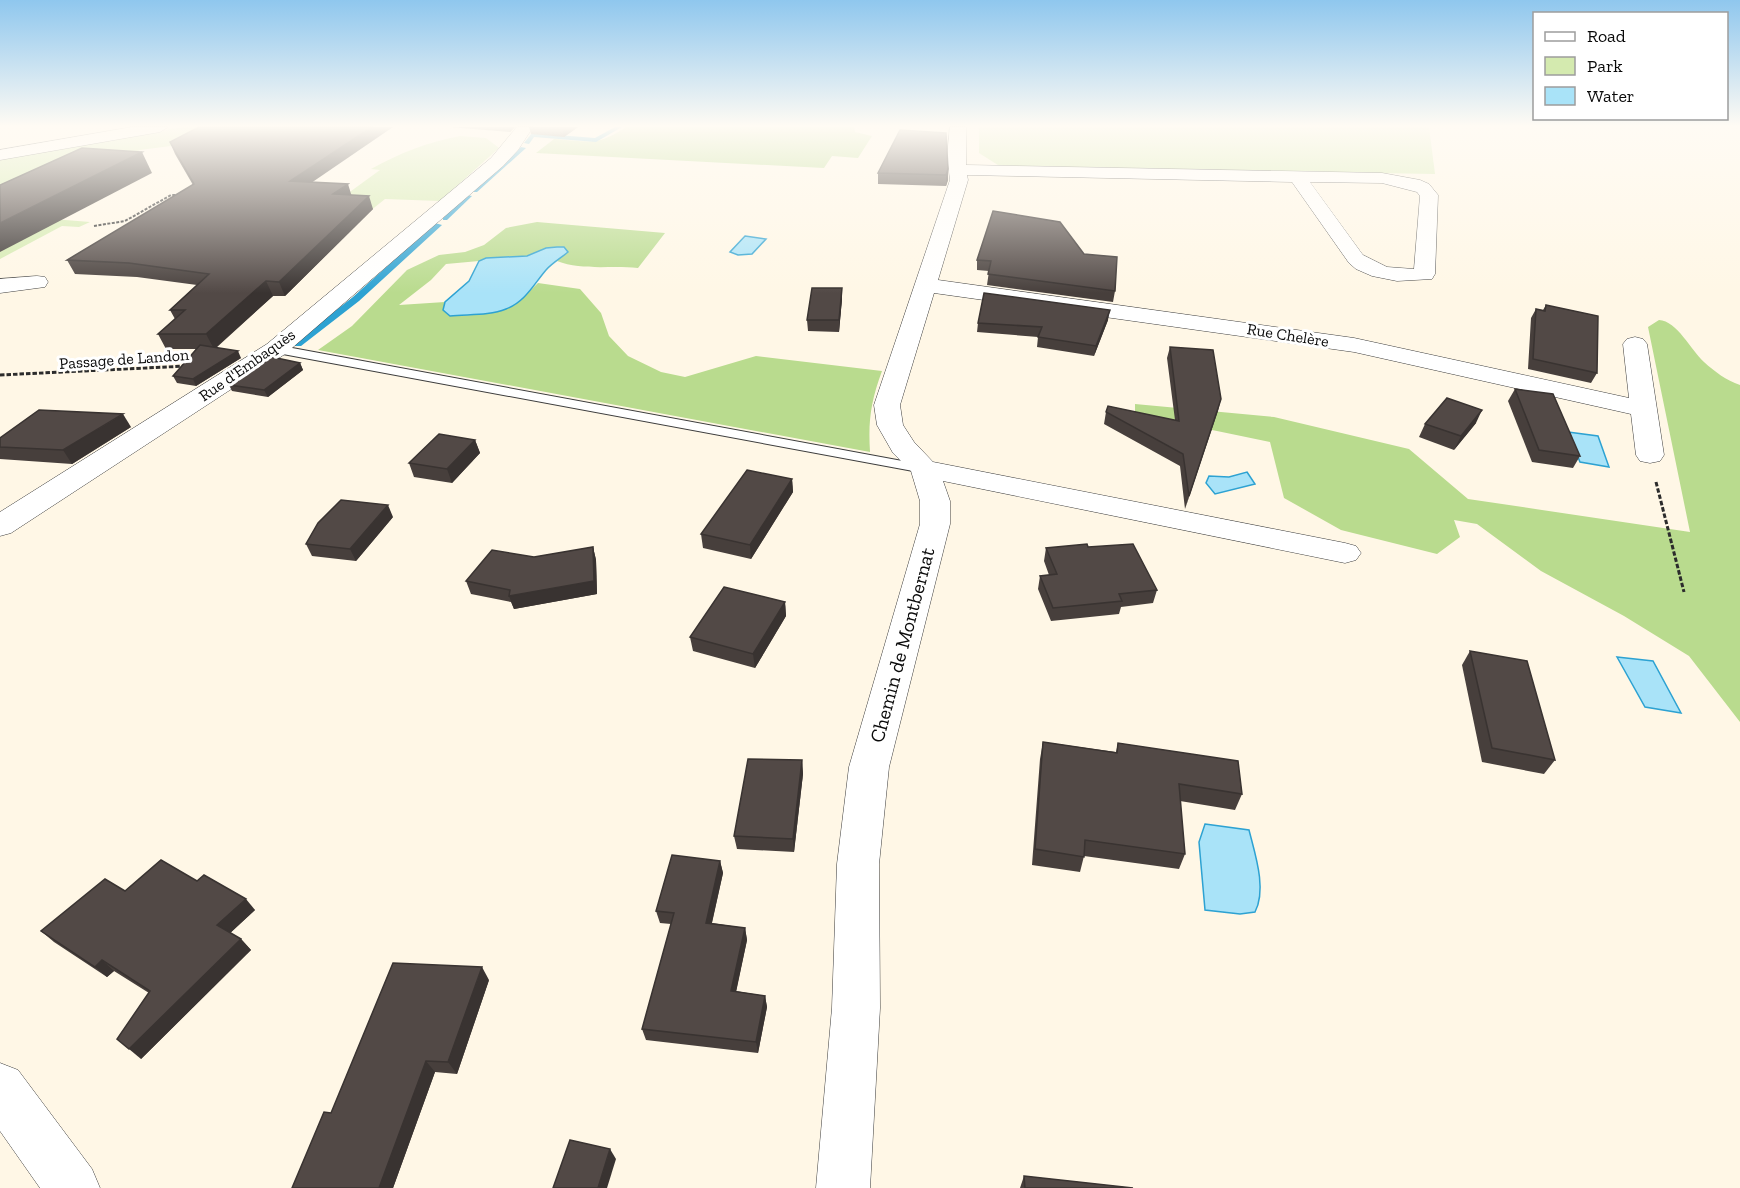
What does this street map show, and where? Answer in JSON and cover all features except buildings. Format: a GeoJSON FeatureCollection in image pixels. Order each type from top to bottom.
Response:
{"type":"FeatureCollection","features":[{"type":"Feature","properties":{"kind":"street","name":"Rue d'Embaquès"},"geometry":{"type":"LineString","coordinates":[[0,526],[276,349],[473,182]]}},
{"type":"Feature","properties":{"kind":"street","name":"Chemin de Montbernat"},"geometry":{"type":"LineString","coordinates":[[843,1188],[856,1008],[858,864],[868,767],[935,524],[935,501],[924,469],[903,447],[890,425],[886,405],[927,285],[958,182]]}},
{"type":"Feature","properties":{"kind":"street"},"geometry":{"type":"LineString","coordinates":[[1301,182],[1356,259],[1363,265],[1401,275],[1424,274],[1429,195],[1423,188],[1407,182]]}},
{"type":"Feature","properties":{"kind":"street"},"geometry":{"type":"LineString","coordinates":[[0,286],[37,282]]}},
{"type":"Feature","properties":{"kind":"street","name":"Rue Chelère"},"geometry":{"type":"LineString","coordinates":[[927,285],[1354,345],[1644,409]]}},
{"type":"Feature","properties":{"kind":"street"},"geometry":{"type":"LineString","coordinates":[[1635,344],[1650,455]]}},
{"type":"Feature","properties":{"kind":"street"},"geometry":{"type":"LineString","coordinates":[[924,469],[1345,553]]}},
{"type":"Feature","properties":{"kind":"street"},"geometry":{"type":"LineString","coordinates":[[0,1088],[73,1188]]}},
{"type":"Feature","properties":{"kind":"lane"},"geometry":{"type":"LineString","coordinates":[[276,349],[924,469]]}},
{"type":"Feature","properties":{"kind":"path"},"geometry":{"type":"LineString","coordinates":[[94,226],[125,221],[171,195],[184,196]]}},
{"type":"Feature","properties":{"kind":"path","name":"Passage de Landon"},"geometry":{"type":"LineString","coordinates":[[0,375],[47,376],[151,367],[250,366]]}},
{"type":"Feature","properties":{"kind":"path"},"geometry":{"type":"LineString","coordinates":[[1650,455],[1683,592]]}},
{"type":"Feature","properties":{"kind":"green space"},"geometry":{"type":"Polygon","coordinates":[[[0,182],[69,182],[68,183],[0,201],[0,182]]]}},
{"type":"Feature","properties":{"kind":"green space"},"geometry":{"type":"Polygon","coordinates":[[[363,182],[461,182],[440,201],[385,199],[310,259],[303,226],[363,182]]]}},
{"type":"Feature","properties":{"kind":"green space"},"geometry":{"type":"Polygon","coordinates":[[[53,219],[90,222],[79,227],[62,226],[0,259],[0,246],[53,219]]]}},
{"type":"Feature","properties":{"kind":"green space"},"geometry":{"type":"Polygon","coordinates":[[[537,222],[665,233],[638,268],[576,266],[557,261],[567,252],[546,248],[527,256],[486,258],[479,261],[446,264],[431,280],[399,305],[445,302],[443,310],[450,316],[473,315],[515,305],[538,283],[580,289],[601,313],[609,336],[628,356],[661,372],[685,377],[756,356],[882,371],[871,411],[870,452],[318,350],[352,326],[407,270],[439,255],[465,252],[484,245],[506,228],[537,222]]]}},
{"type":"Feature","properties":{"kind":"green space"},"geometry":{"type":"Polygon","coordinates":[[[1659,320],[1672,325],[1712,369],[1740,385],[1740,722],[1689,656],[1624,616],[1541,571],[1477,524],[1454,520],[1460,537],[1437,554],[1341,530],[1284,498],[1270,442],[1135,414],[1135,404],[1274,417],[1409,449],[1468,499],[1690,532],[1648,327],[1659,320]]]}},
{"type":"Feature","properties":{"kind":"water"},"geometry":{"type":"Polygon","coordinates":[[[745,236],[766,239],[752,254],[738,255],[730,252],[745,236]]]}},
{"type":"Feature","properties":{"kind":"water"},"geometry":{"type":"Polygon","coordinates":[[[564,247],[568,252],[548,267],[524,297],[513,306],[493,313],[450,316],[443,310],[445,302],[469,281],[479,261],[486,258],[527,256],[546,248],[564,247]]]}},
{"type":"Feature","properties":{"kind":"water"},"geometry":{"type":"Polygon","coordinates":[[[1568,432],[1598,436],[1609,467],[1580,462],[1568,432]]]}},
{"type":"Feature","properties":{"kind":"water"},"geometry":{"type":"Polygon","coordinates":[[[1247,472],[1255,484],[1215,494],[1206,483],[1209,476],[1229,477],[1247,472]]]}},
{"type":"Feature","properties":{"kind":"water"},"geometry":{"type":"Polygon","coordinates":[[[1617,657],[1653,661],[1681,713],[1645,707],[1617,657]]]}},
{"type":"Feature","properties":{"kind":"water"},"geometry":{"type":"Polygon","coordinates":[[[1205,824],[1249,830],[1260,882],[1260,893],[1255,912],[1240,914],[1205,910],[1199,842],[1205,824]]]}},
{"type":"Feature","properties":{"kind":"waterway"},"geometry":{"type":"LineString","coordinates":[[475,191],[485,182]]}},
{"type":"Feature","properties":{"kind":"waterway"},"geometry":{"type":"LineString","coordinates":[[445,219],[469,196]]}},
{"type":"Feature","properties":{"kind":"waterway"},"geometry":{"type":"LineString","coordinates":[[298,344],[356,299],[438,225]]}}]}
